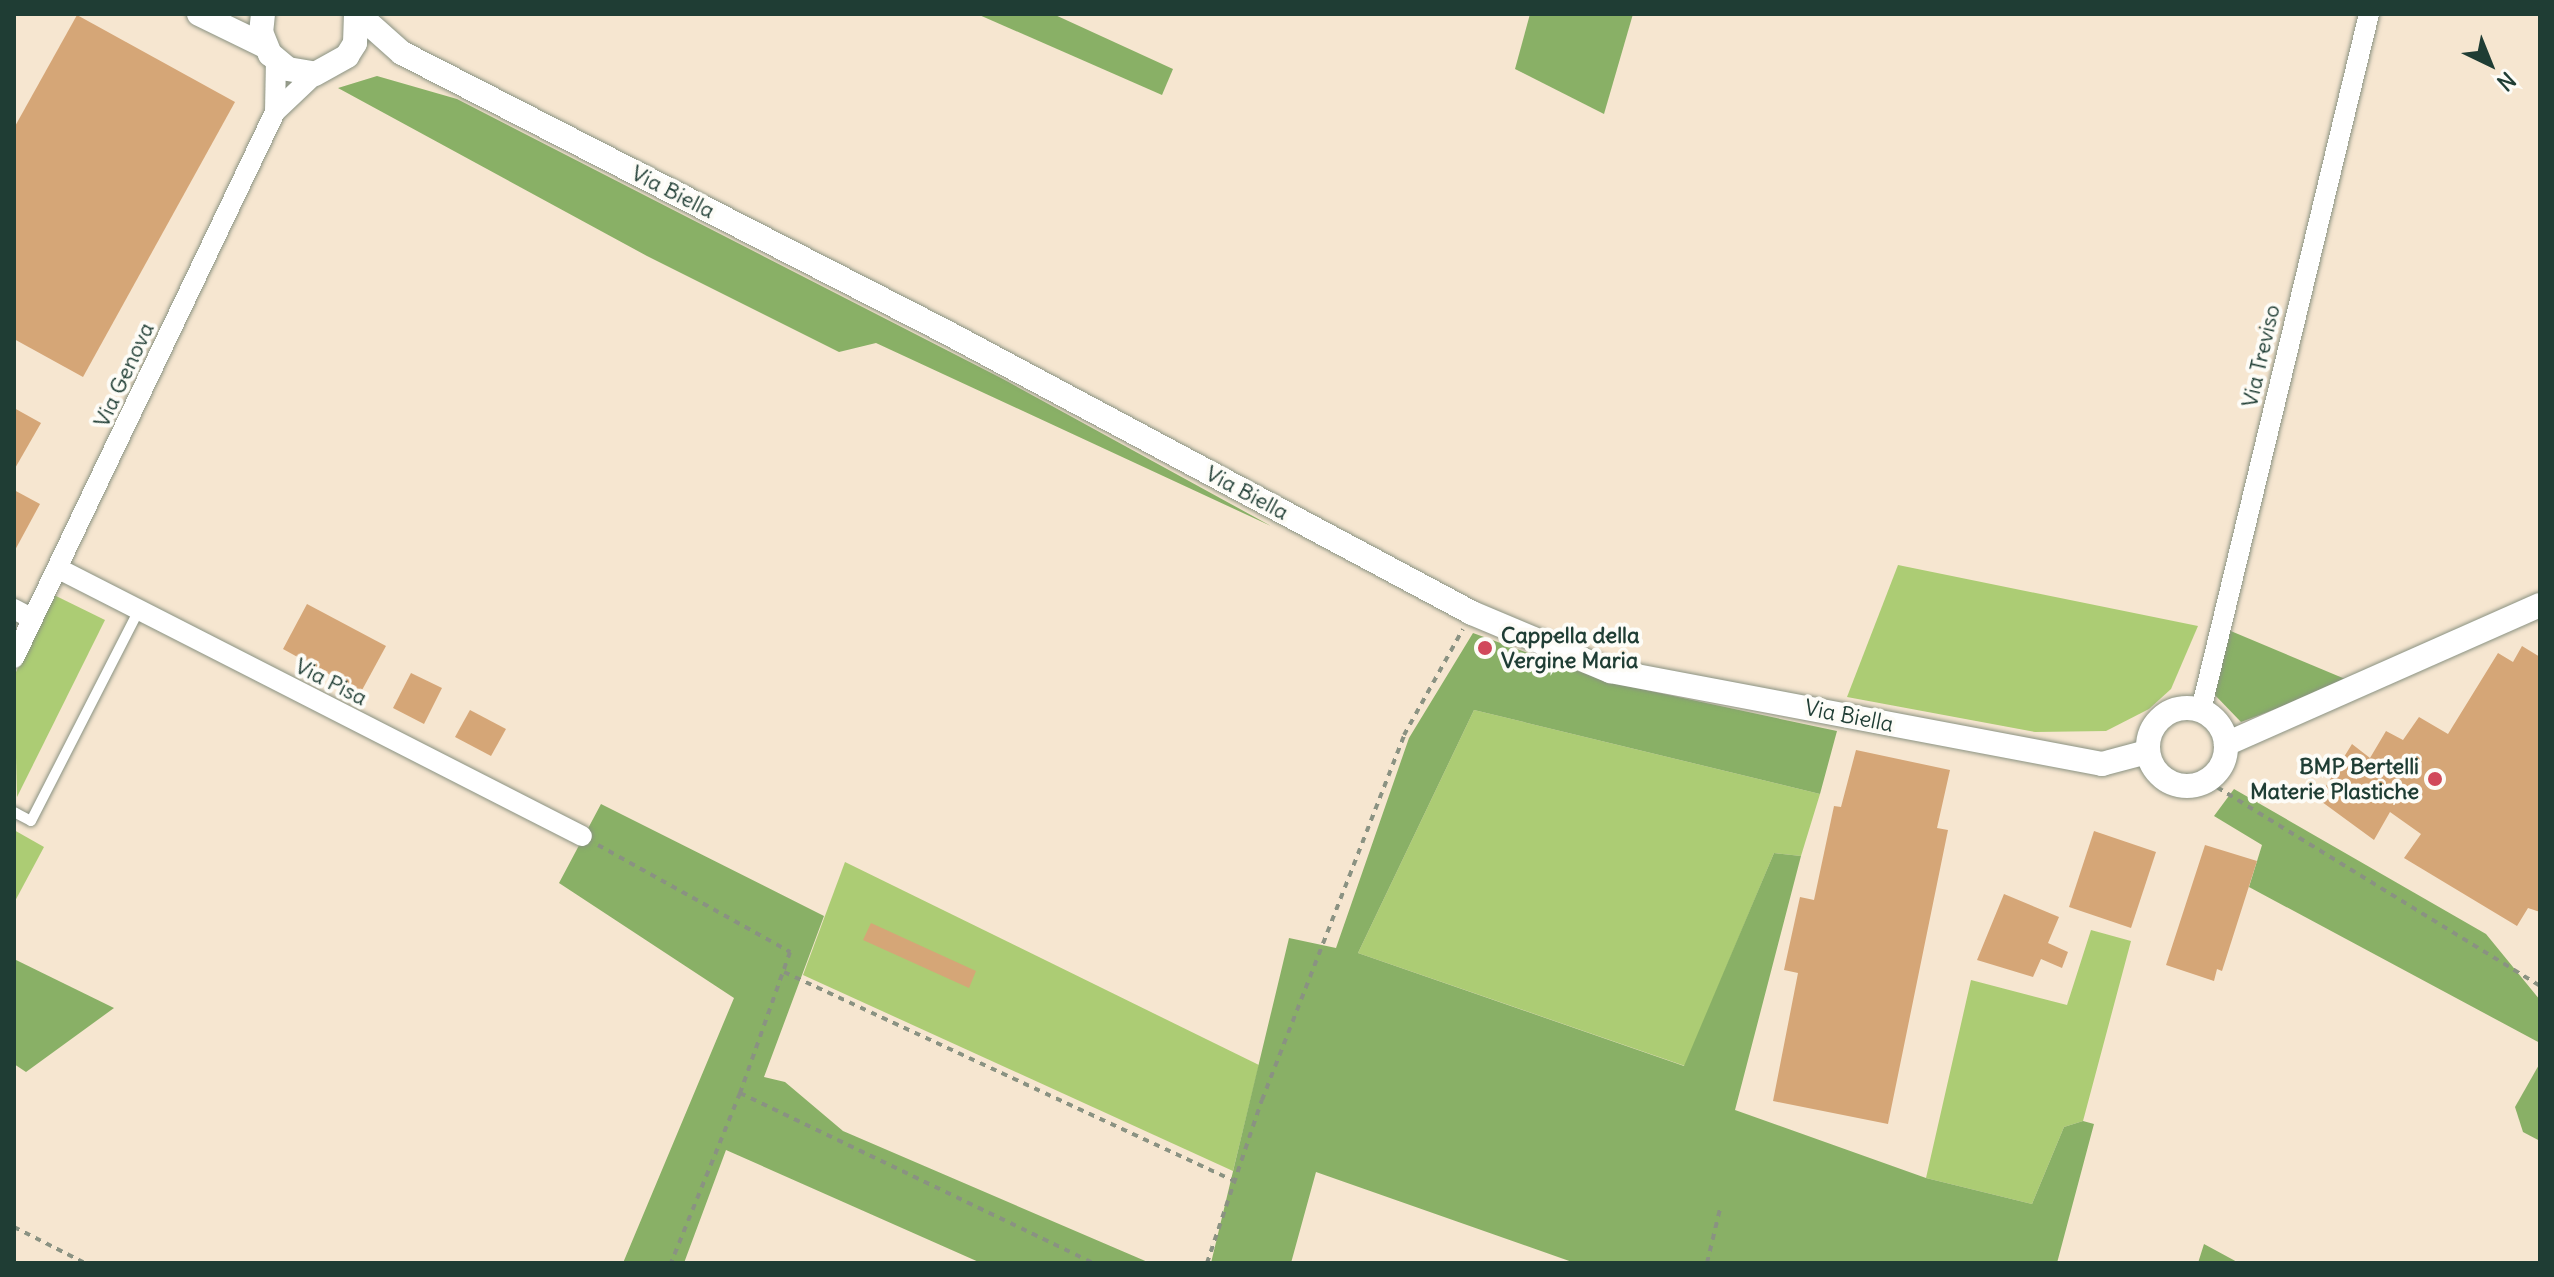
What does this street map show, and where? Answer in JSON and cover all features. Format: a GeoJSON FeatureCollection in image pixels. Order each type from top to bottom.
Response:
{"type":"FeatureCollection","features":[{"type":"Feature","properties":{"kind":"street"},"geometry":{"type":"LineString","coordinates":[[199,14],[271,54],[288,69],[315,74],[347,56],[402,53]]}},
{"type":"Feature","properties":{"kind":"street"},"geometry":{"type":"LineString","coordinates":[[263,14],[271,54]]}},
{"type":"Feature","properties":{"kind":"street"},"geometry":{"type":"LineString","coordinates":[[347,56],[355,43],[357,14]]}},
{"type":"Feature","properties":{"kind":"street","name":"Via Biella"},"geometry":{"type":"LineString","coordinates":[[357,14],[402,53],[946,332],[1472,613],[1610,671],[2102,764],[2147,752]]}},
{"type":"Feature","properties":{"kind":"street","name":"Via Treviso"},"geometry":{"type":"LineString","coordinates":[[2201,710],[2369,14]]}},
{"type":"Feature","properties":{"kind":"street","name":"Via Genova"},"geometry":{"type":"LineString","coordinates":[[271,54],[275,112]]}},
{"type":"Feature","properties":{"kind":"street","name":"Via Genova"},"geometry":{"type":"LineString","coordinates":[[14,658],[275,112],[315,74]]}},
{"type":"Feature","properties":{"kind":"street","name":"Via Pisa"},"geometry":{"type":"LineString","coordinates":[[59,569],[582,836]]}},
{"type":"Feature","properties":{"kind":"street"},"geometry":{"type":"LineString","coordinates":[[2226,744],[2540,605]]}},
{"type":"Feature","properties":{"kind":"street"},"geometry":{"type":"LineString","coordinates":[[14,609],[33,619]]}},
{"type":"Feature","properties":{"kind":"street"},"geometry":{"type":"LineString","coordinates":[[2174,709],[2201,710],[2218,724],[2226,744],[2222,765],[2207,781],[2182,786],[2169,783],[2151,765],[2147,752],[2148,738],[2162,716],[2174,709]]}},
{"type":"Feature","properties":{"kind":"lane"},"geometry":{"type":"LineString","coordinates":[[14,812],[31,821],[139,610]]}},
{"type":"Feature","properties":{"kind":"path"},"geometry":{"type":"LineString","coordinates":[[1207,1263],[1235,1181],[1404,735],[1472,613]]}},
{"type":"Feature","properties":{"kind":"path"},"geometry":{"type":"LineString","coordinates":[[2207,781],[2540,986]]}},
{"type":"Feature","properties":{"kind":"path"},"geometry":{"type":"LineString","coordinates":[[582,836],[790,952],[740,1093],[671,1263]]}},
{"type":"Feature","properties":{"kind":"path"},"geometry":{"type":"LineString","coordinates":[[784,972],[1235,1181]]}},
{"type":"Feature","properties":{"kind":"path"},"geometry":{"type":"LineString","coordinates":[[740,1093],[1094,1263]]}},
{"type":"Feature","properties":{"kind":"path"},"geometry":{"type":"LineString","coordinates":[[1707,1263],[1720,1209]]}},
{"type":"Feature","properties":{"kind":"path"},"geometry":{"type":"LineString","coordinates":[[14,1227],[85,1263]]}},
{"type":"Feature","properties":{"kind":"green space"},"geometry":{"type":"Polygon","coordinates":[[[977,14],[1053,14],[1173,69],[1162,95],[977,14]]]}},
{"type":"Feature","properties":{"kind":"green space"},"geometry":{"type":"Polygon","coordinates":[[[1530,14],[1633,14],[1604,114],[1515,69],[1530,14]]]}},
{"type":"Feature","properties":{"kind":"green space"},"geometry":{"type":"Polygon","coordinates":[[[377,76],[457,99],[1003,379],[1271,526],[876,343],[839,352],[647,256],[338,88],[377,76]]]}},
{"type":"Feature","properties":{"kind":"green space"},"geometry":{"type":"Polygon","coordinates":[[[1898,565],[2198,626],[2171,689],[2149,709],[2106,731],[2035,732],[1847,697],[1898,565]]]}},
{"type":"Feature","properties":{"kind":"green space"},"geometry":{"type":"Polygon","coordinates":[[[54,595],[105,620],[17,797],[14,676],[54,595]]]}},
{"type":"Feature","properties":{"kind":"green space"},"geometry":{"type":"Polygon","coordinates":[[[2226,629],[2350,681],[2241,722],[2212,692],[2226,629]]]}},
{"type":"Feature","properties":{"kind":"green space"},"geometry":{"type":"Polygon","coordinates":[[[1473,633],[1608,682],[1837,731],[1820,794],[1474,710],[1358,953],[1684,1066],[1774,853],[1801,856],[1735,1110],[1926,1178],[2032,1204],[2064,1127],[2083,1121],[2094,1124],[2057,1263],[1575,1263],[1316,1172],[1291,1263],[1211,1263],[1289,938],[1336,948],[1409,738],[1473,633]]]}},
{"type":"Feature","properties":{"kind":"green space"},"geometry":{"type":"Polygon","coordinates":[[[1474,710],[1820,794],[1801,856],[1774,853],[1685,1066],[1358,953],[1474,710]]]}},
{"type":"Feature","properties":{"kind":"green space"},"geometry":{"type":"Polygon","coordinates":[[[2234,789],[2486,934],[2540,1000],[2540,1043],[2249,887],[2262,845],[2214,816],[2234,789]]]}},
{"type":"Feature","properties":{"kind":"green space"},"geometry":{"type":"Polygon","coordinates":[[[601,804],[824,916],[764,1077],[785,1082],[843,1131],[1150,1263],[981,1263],[726,1150],[684,1263],[623,1263],[734,998],[559,883],[601,804]]]}},
{"type":"Feature","properties":{"kind":"green space"},"geometry":{"type":"Polygon","coordinates":[[[14,830],[44,847],[14,903],[14,830]]]}},
{"type":"Feature","properties":{"kind":"green space"},"geometry":{"type":"Polygon","coordinates":[[[845,862],[1259,1065],[1233,1171],[803,975],[845,862]]]}},
{"type":"Feature","properties":{"kind":"green space"},"geometry":{"type":"Polygon","coordinates":[[[2091,930],[2131,941],[2083,1121],[2064,1127],[2032,1204],[1926,1178],[1971,980],[2067,1005],[2091,930]]]}},
{"type":"Feature","properties":{"kind":"green space"},"geometry":{"type":"Polygon","coordinates":[[[14,959],[114,1008],[26,1072],[14,1064],[14,959]]]}},
{"type":"Feature","properties":{"kind":"green space"},"geometry":{"type":"Polygon","coordinates":[[[2540,1063],[2540,1141],[2523,1132],[2515,1107],[2540,1063]]]}},
{"type":"Feature","properties":{"kind":"green space"},"geometry":{"type":"Polygon","coordinates":[[[2204,1244],[2239,1263],[2198,1263],[2204,1244]]]}},
{"type":"Feature","properties":{"kind":"building"},"geometry":{"type":"Polygon","coordinates":[[[77,15],[235,102],[83,377],[14,339],[14,128],[77,15]]]}},
{"type":"Feature","properties":{"kind":"building"},"geometry":{"type":"Polygon","coordinates":[[[14,408],[41,423],[14,470],[14,408]]]}},
{"type":"Feature","properties":{"kind":"building"},"geometry":{"type":"Polygon","coordinates":[[[14,490],[40,504],[14,552],[14,490]]]}},
{"type":"Feature","properties":{"kind":"building"},"geometry":{"type":"Polygon","coordinates":[[[307,604],[386,646],[361,692],[283,649],[307,604]]]}},
{"type":"Feature","properties":{"kind":"building","name":"BMP Bertelli Materie Plastiche"},"geometry":{"type":"Polygon","coordinates":[[[2522,646],[2540,657],[2540,912],[2528,908],[2517,926],[2404,858],[2421,834],[2390,812],[2374,840],[2318,799],[2352,744],[2370,758],[2386,731],[2403,740],[2419,717],[2448,734],[2498,653],[2513,662],[2522,646]]]}},
{"type":"Feature","properties":{"kind":"building"},"geometry":{"type":"Polygon","coordinates":[[[411,673],[442,688],[424,724],[393,708],[411,673]]]}},
{"type":"Feature","properties":{"kind":"building"},"geometry":{"type":"Polygon","coordinates":[[[470,710],[506,729],[491,756],[455,737],[470,710]]]}},
{"type":"Feature","properties":{"kind":"building"},"geometry":{"type":"Polygon","coordinates":[[[1856,750],[1950,770],[1937,828],[1948,830],[1888,1124],[1773,1101],[1798,973],[1784,970],[1800,897],[1814,900],[1834,806],[1841,807],[1856,750]]]}},
{"type":"Feature","properties":{"kind":"building"},"geometry":{"type":"Polygon","coordinates":[[[2094,831],[2156,852],[2131,928],[2069,907],[2094,831]]]}},
{"type":"Feature","properties":{"kind":"building"},"geometry":{"type":"Polygon","coordinates":[[[2205,845],[2257,861],[2222,971],[2217,969],[2214,981],[2166,965],[2205,845]]]}},
{"type":"Feature","properties":{"kind":"building"},"geometry":{"type":"Polygon","coordinates":[[[2004,894],[2059,917],[2048,943],[2068,952],[2062,968],[2041,959],[2033,977],[1977,960],[2004,894]]]}},
{"type":"Feature","properties":{"kind":"building"},"geometry":{"type":"Polygon","coordinates":[[[871,923],[976,971],[969,988],[863,940],[871,923]]]}},
{"type":"Feature","properties":{"kind":"place","name":"Cappella della Vergine Maria"},"geometry":{"type":"Point","coordinates":[1485,648]}},
{"type":"Feature","properties":{"kind":"place","name":"BMP Bertelli Materie Plastiche"},"geometry":{"type":"Point","coordinates":[2435,779]}}]}
